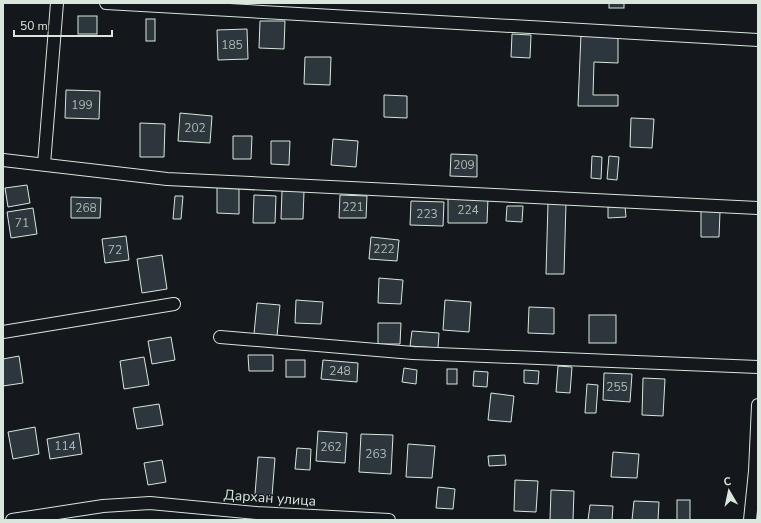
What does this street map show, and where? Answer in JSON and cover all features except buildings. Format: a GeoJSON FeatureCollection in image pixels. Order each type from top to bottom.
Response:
{"type":"FeatureCollection","features":[{"type":"Feature","properties":{"kind":"street"},"geometry":{"type":"LineString","coordinates":[[44,164],[57,3]]}},
{"type":"Feature","properties":{"kind":"street"},"geometry":{"type":"LineString","coordinates":[[106,3],[758,40]]}},
{"type":"Feature","properties":{"kind":"street"},"geometry":{"type":"LineString","coordinates":[[3,160],[166,179],[758,208]]}},
{"type":"Feature","properties":{"kind":"street"},"geometry":{"type":"LineString","coordinates":[[3,332],[174,304]]}},
{"type":"Feature","properties":{"kind":"street"},"geometry":{"type":"LineString","coordinates":[[220,337],[413,353],[758,367]]}},
{"type":"Feature","properties":{"kind":"street"},"geometry":{"type":"LineString","coordinates":[[750,520],[755,471],[758,405]]}},
{"type":"Feature","properties":{"kind":"street","name":"Дархан улица"},"geometry":{"type":"LineString","coordinates":[[12,520],[103,506],[150,503],[257,513],[389,520]]}}]}
